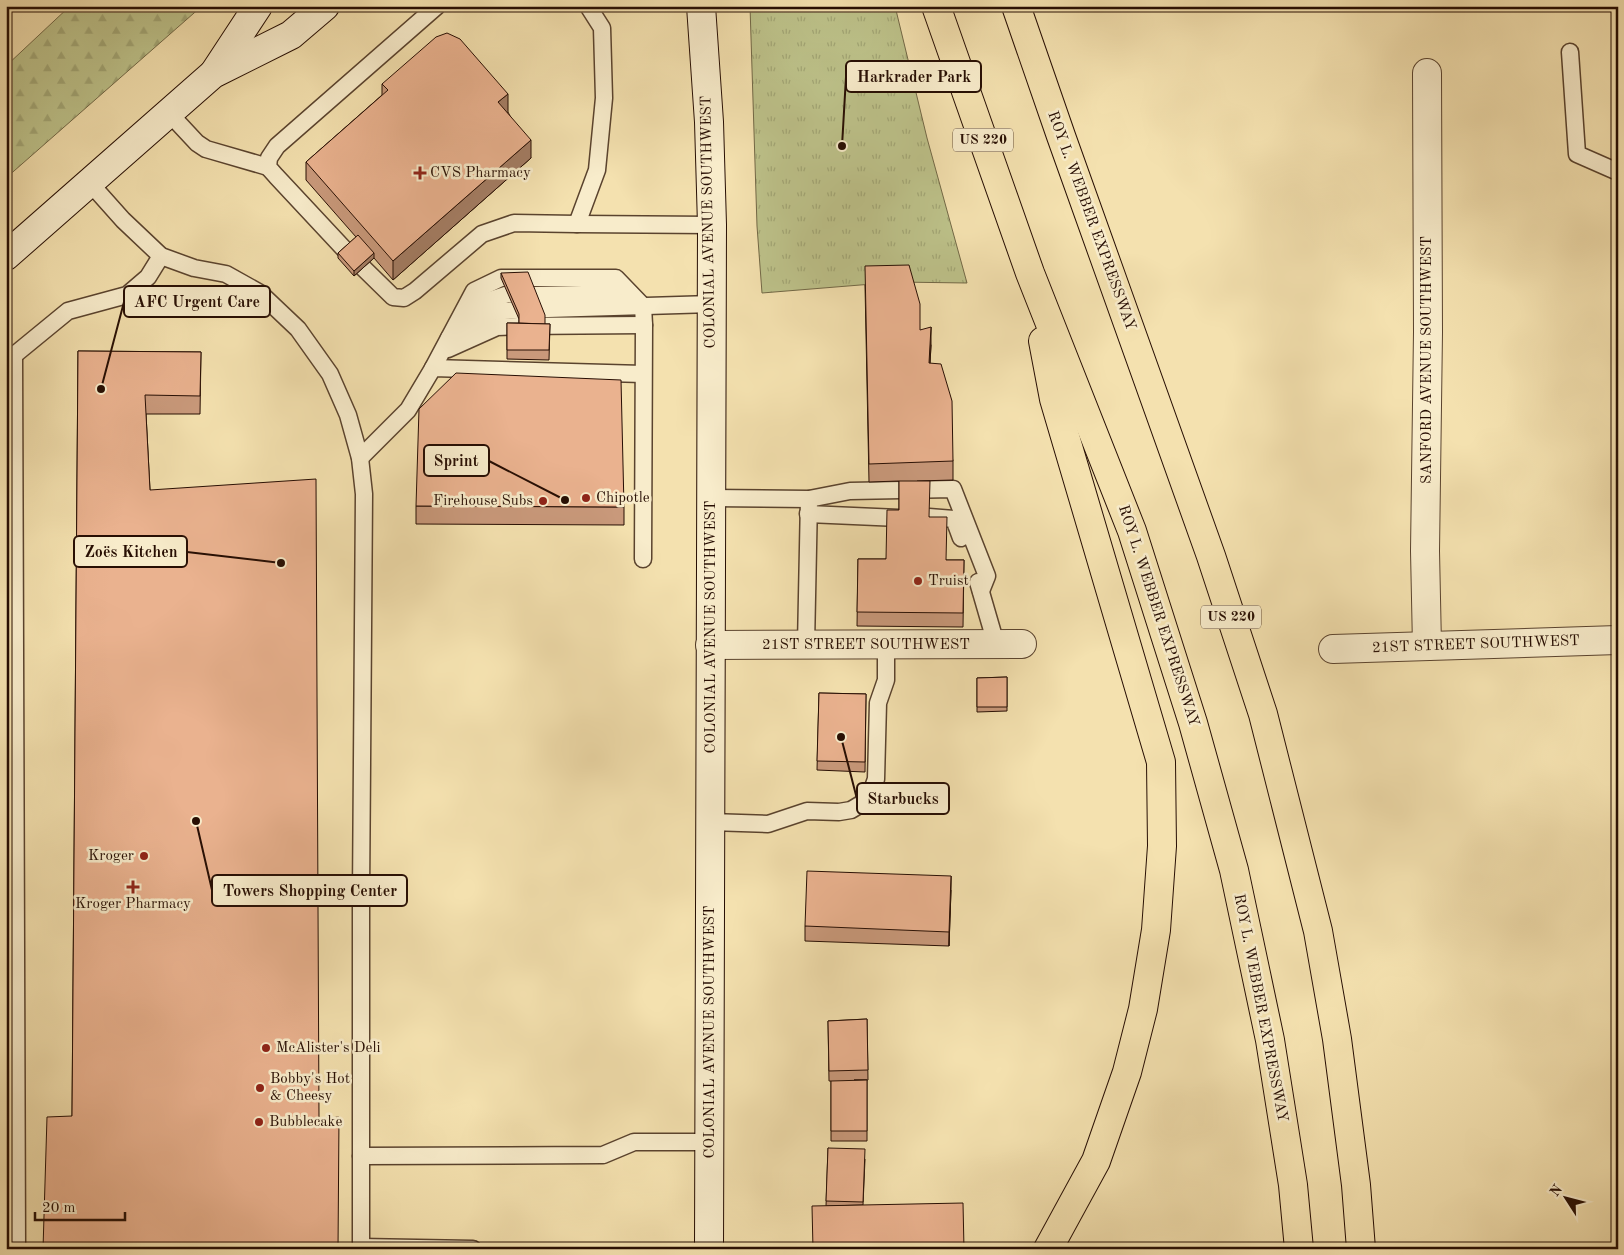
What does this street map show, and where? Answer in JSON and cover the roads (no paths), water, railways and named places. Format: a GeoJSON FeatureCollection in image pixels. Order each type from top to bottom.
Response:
{"type":"FeatureCollection","features":[{"type":"Feature","properties":{"kind":"highway","name":"ROY L. WEBBER EXPRESSWAY"},"geometry":{"type":"LineString","coordinates":[[936,6],[1030,273],[1132,531],[1193,722],[1234,870],[1270,1040],[1293,1185],[1299,1249]]}},
{"type":"Feature","properties":{"kind":"highway","name":"ROY L. WEBBER EXPRESSWAY"},"geometry":{"type":"LineString","coordinates":[[1016,6],[1211,556],[1262,714],[1318,931],[1338,1048],[1356,1185],[1361,1249]]}},
{"type":"Feature","properties":{"kind":"highway"},"geometry":{"type":"LineString","coordinates":[[1030,273],[1054,399],[1160,762],[1161,780],[1162,846],[1156,930],[1143,1009],[1127,1072],[1096,1161],[1048,1249]]}},
{"type":"Feature","properties":{"kind":"main road"},"geometry":{"type":"LineString","coordinates":[[213,74],[258,6]]}},
{"type":"Feature","properties":{"kind":"main road"},"geometry":{"type":"LineString","coordinates":[[6,256],[213,74],[290,35],[325,6]]}},
{"type":"Feature","properties":{"kind":"main road","name":"COLONIAL AVENUE SOUTHWEST"},"geometry":{"type":"LineString","coordinates":[[701,6],[709,122],[712,225],[709,1249]]}},
{"type":"Feature","properties":{"kind":"main road","name":"SANFORD AVENUE SOUTHWEST"},"geometry":{"type":"LineString","coordinates":[[1427,73],[1428,332],[1425,541],[1427,646]]}},
{"type":"Feature","properties":{"kind":"main road","name":"21ST STREET SOUTHWEST"},"geometry":{"type":"LineString","coordinates":[[1333,650],[1618,640]]}},
{"type":"Feature","properties":{"kind":"main road","name":"21ST STREET SOUTHWEST"},"geometry":{"type":"LineString","coordinates":[[710,645],[1009,644]]}},
{"type":"Feature","properties":{"kind":"lane"},"geometry":{"type":"LineString","coordinates":[[268,167],[269,158],[277,146],[437,6]]}},
{"type":"Feature","properties":{"kind":"lane"},"geometry":{"type":"LineString","coordinates":[[577,224],[597,170],[604,98],[602,28],[588,6]]}},
{"type":"Feature","properties":{"kind":"lane"},"geometry":{"type":"LineString","coordinates":[[1570,52],[1578,154],[1618,172]]}},
{"type":"Feature","properties":{"kind":"lane"},"geometry":{"type":"LineString","coordinates":[[169,113],[197,143],[206,149],[268,167],[393,297],[404,298],[415,291],[482,234],[514,223],[712,225]]}},
{"type":"Feature","properties":{"kind":"lane"},"geometry":{"type":"LineString","coordinates":[[90,183],[122,220],[162,256],[194,268],[226,274],[260,293],[298,329],[330,374],[348,415],[360,458],[364,494],[361,1248],[473,1249]]}},
{"type":"Feature","properties":{"kind":"lane"},"geometry":{"type":"LineString","coordinates":[[18,1249],[10,358],[68,311],[127,296],[148,277],[162,256]]}},
{"type":"Feature","properties":{"kind":"lane"},"geometry":{"type":"LineString","coordinates":[[360,458],[408,410],[474,291],[501,278],[616,278],[643,306],[643,559]]}},
{"type":"Feature","properties":{"kind":"lane"},"geometry":{"type":"LineString","coordinates":[[445,345],[494,312],[712,304]]}},
{"type":"Feature","properties":{"kind":"lane"},"geometry":{"type":"LineString","coordinates":[[445,345],[497,327],[644,325]]}},
{"type":"Feature","properties":{"kind":"lane"},"geometry":{"type":"LineString","coordinates":[[433,368],[643,374]]}},
{"type":"Feature","properties":{"kind":"lane"},"geometry":{"type":"LineString","coordinates":[[808,506],[850,491],[953,488],[987,576],[981,591]]}},
{"type":"Feature","properties":{"kind":"lane"},"geometry":{"type":"LineString","coordinates":[[711,498],[808,506],[899,518]]}},
{"type":"Feature","properties":{"kind":"lane"},"geometry":{"type":"LineString","coordinates":[[806,645],[808,506]]}},
{"type":"Feature","properties":{"kind":"lane"},"geometry":{"type":"LineString","coordinates":[[929,517],[954,519],[981,591],[1009,644]]}},
{"type":"Feature","properties":{"kind":"lane"},"geometry":{"type":"LineString","coordinates":[[710,822],[768,824],[807,811],[839,812],[851,810],[861,804],[871,793],[876,780],[878,703],[886,680],[886,644]]}},
{"type":"Feature","properties":{"kind":"lane"},"geometry":{"type":"LineString","coordinates":[[361,1156],[603,1155],[634,1142],[710,1142]]}},
{"type":"Feature","properties":{"kind":"place","name":"Harkrader Park"},"geometry":{"type":"Point","coordinates":[842,146]}},
{"type":"Feature","properties":{"kind":"place","name":"CVS Pharmacy"},"geometry":{"type":"Point","coordinates":[420,173]}},
{"type":"Feature","properties":{"kind":"place","name":"AFC Urgent Care"},"geometry":{"type":"Point","coordinates":[101,389]}},
{"type":"Feature","properties":{"kind":"place","name":"Chipotle"},"geometry":{"type":"Point","coordinates":[586,498]}},
{"type":"Feature","properties":{"kind":"place","name":"Sprint"},"geometry":{"type":"Point","coordinates":[565,500]}},
{"type":"Feature","properties":{"kind":"place","name":"Firehouse Subs"},"geometry":{"type":"Point","coordinates":[543,501]}},
{"type":"Feature","properties":{"kind":"place","name":"Zoës Kitchen"},"geometry":{"type":"Point","coordinates":[281,563]}},
{"type":"Feature","properties":{"kind":"place","name":"Truist"},"geometry":{"type":"Point","coordinates":[918,581]}},
{"type":"Feature","properties":{"kind":"place","name":"Starbucks"},"geometry":{"type":"Point","coordinates":[841,737]}},
{"type":"Feature","properties":{"kind":"place","name":"Towers Shopping Center"},"geometry":{"type":"Point","coordinates":[196,821]}},
{"type":"Feature","properties":{"kind":"place","name":"Kroger"},"geometry":{"type":"Point","coordinates":[144,856]}},
{"type":"Feature","properties":{"kind":"place","name":"Kroger Pharmacy"},"geometry":{"type":"Point","coordinates":[133,887]}},
{"type":"Feature","properties":{"kind":"place","name":"McAlister's Deli"},"geometry":{"type":"Point","coordinates":[266,1048]}},
{"type":"Feature","properties":{"kind":"place","name":"Bobby's Hot & Cheesy"},"geometry":{"type":"Point","coordinates":[260,1088]}},
{"type":"Feature","properties":{"kind":"place","name":"Bubblecake"},"geometry":{"type":"Point","coordinates":[259,1122]}}]}
